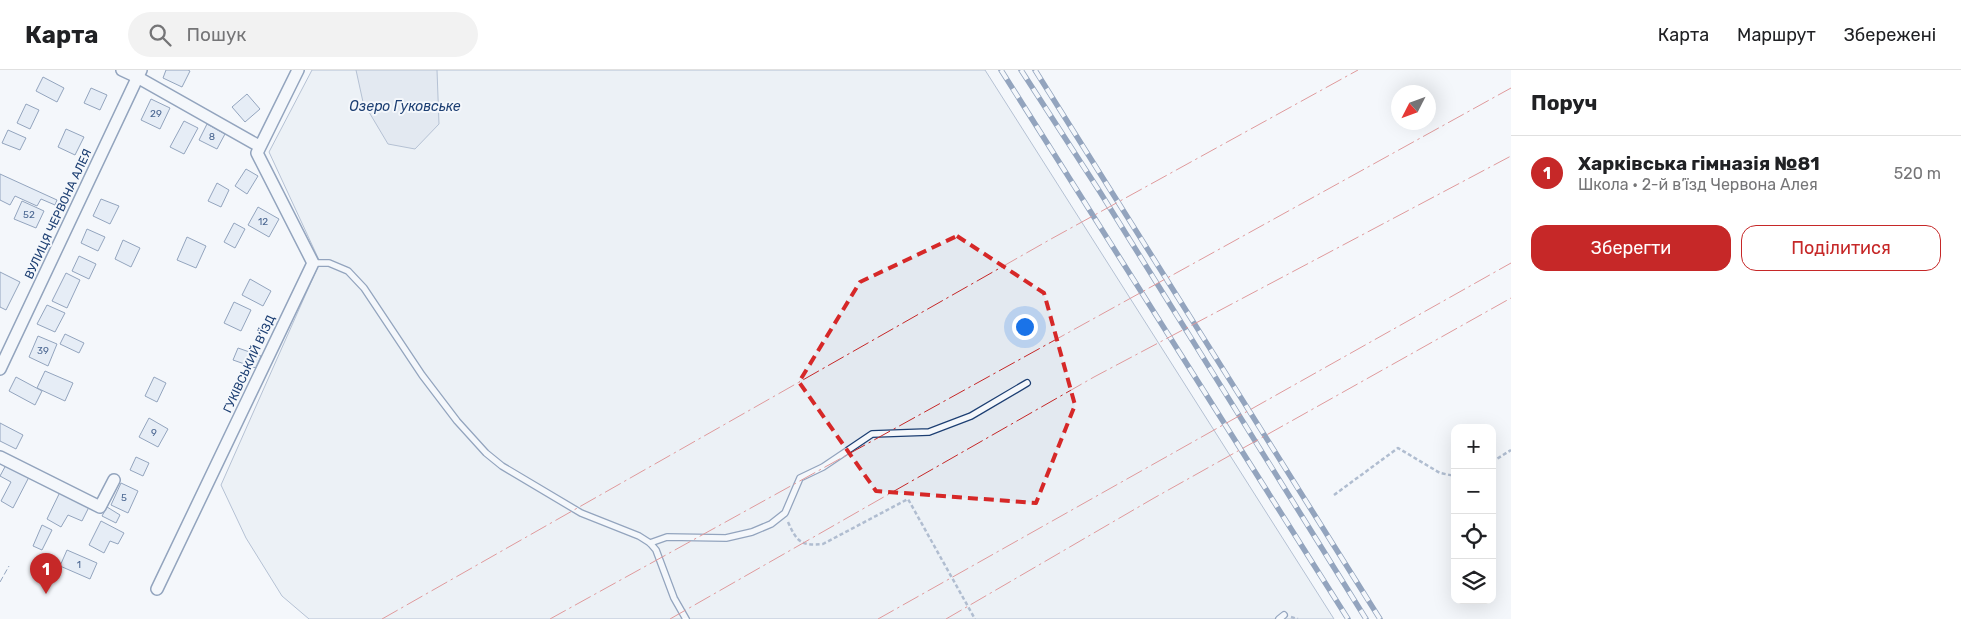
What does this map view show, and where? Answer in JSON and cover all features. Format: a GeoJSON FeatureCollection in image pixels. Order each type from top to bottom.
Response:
{"type":"FeatureCollection","features":[{"type":"Feature","properties":{"kind":"street"},"geometry":{"type":"LineString","coordinates":[[122,70],[139,73],[258,149],[313,263]]}},
{"type":"Feature","properties":{"kind":"street"},"geometry":{"type":"LineString","coordinates":[[258,149],[298,70]]}},
{"type":"Feature","properties":{"kind":"street","name":"ВУЛИЦЯ ЧЕРВОНА АЛЕЯ"},"geometry":{"type":"LineString","coordinates":[[0,369],[139,73]]}},
{"type":"Feature","properties":{"kind":"street","name":"ГУКІВСЬКИЙ В’ЇЗД"},"geometry":{"type":"LineString","coordinates":[[157,589],[313,263]]}},
{"type":"Feature","properties":{"kind":"street"},"geometry":{"type":"LineString","coordinates":[[0,457],[100,507],[114,480]]}},
{"type":"Feature","properties":{"kind":"lane"},"geometry":{"type":"LineString","coordinates":[[313,263],[330,263],[348,271],[364,288],[422,375],[457,422],[486,453],[502,466],[581,513],[639,536],[650,543],[656,550],[674,598],[686,619]]}},
{"type":"Feature","properties":{"kind":"lane"},"geometry":{"type":"LineString","coordinates":[[650,543],[667,537],[726,538],[752,532],[771,524],[786,513],[800,478],[823,467],[872,434],[929,432],[971,416],[1028,383]]}},
{"type":"Feature","properties":{"kind":"path"},"geometry":{"type":"LineString","coordinates":[[1334,495],[1398,448],[1440,473],[1451,475]]}},
{"type":"Feature","properties":{"kind":"path"},"geometry":{"type":"LineString","coordinates":[[1496,459],[1511,450]]}},
{"type":"Feature","properties":{"kind":"path"},"geometry":{"type":"LineString","coordinates":[[786,513],[795,538],[807,545],[823,544],[908,499],[975,619]]}},
{"type":"Feature","properties":{"kind":"highlighted area"},"geometry":{"type":"Polygon","coordinates":[[[957,236],[1044,293],[1075,405],[1036,503],[876,491],[799,382],[860,282],[957,236]]]}},
{"type":"Feature","properties":{"kind":"shaded area"},"geometry":{"type":"Polygon","coordinates":[[[312,70],[985,70],[1334,619],[309,619],[282,596],[246,538],[221,485],[320,262],[269,152],[312,70]]]}},
{"type":"Feature","properties":{"kind":"water","name":"Озеро Гуковське"},"geometry":{"type":"Polygon","coordinates":[[[356,70],[437,70],[439,124],[415,149],[388,144],[363,102],[356,70]]]}},
{"type":"Feature","properties":{"kind":"building"},"geometry":{"type":"Polygon","coordinates":[[[166,70],[190,71],[182,87],[163,78],[166,70]]]}},
{"type":"Feature","properties":{"kind":"building"},"geometry":{"type":"Polygon","coordinates":[[[43,77],[64,88],[57,102],[36,91],[43,77]]]}},
{"type":"Feature","properties":{"kind":"building"},"geometry":{"type":"Polygon","coordinates":[[[91,88],[107,95],[100,110],[84,103],[91,88]]]}},
{"type":"Feature","properties":{"kind":"building"},"geometry":{"type":"Polygon","coordinates":[[[247,94],[260,109],[245,122],[232,107],[247,94]]]}},
{"type":"Feature","properties":{"kind":"building"},"geometry":{"type":"Polygon","coordinates":[[[151,99],[170,108],[160,129],[141,120],[151,99]]]}},
{"type":"Feature","properties":{"kind":"building"},"geometry":{"type":"Polygon","coordinates":[[[26,104],[39,110],[30,129],[17,123],[26,104]]]}},
{"type":"Feature","properties":{"kind":"building"},"geometry":{"type":"Polygon","coordinates":[[[184,121],[198,128],[184,154],[170,147],[184,121]]]}},
{"type":"Feature","properties":{"kind":"building"},"geometry":{"type":"Polygon","coordinates":[[[207,124],[225,134],[217,149],[199,140],[207,124]]]}},
{"type":"Feature","properties":{"kind":"building"},"geometry":{"type":"Polygon","coordinates":[[[66,129],[84,137],[75,155],[58,147],[66,129]]]}},
{"type":"Feature","properties":{"kind":"building"},"geometry":{"type":"Polygon","coordinates":[[[8,130],[26,138],[20,150],[2,143],[8,130]]]}},
{"type":"Feature","properties":{"kind":"building"},"geometry":{"type":"Polygon","coordinates":[[[246,169],[258,176],[247,194],[235,186],[246,169]]]}},
{"type":"Feature","properties":{"kind":"building"},"geometry":{"type":"Polygon","coordinates":[[[0,174],[57,200],[55,205],[41,199],[37,206],[15,196],[10,205],[0,200],[0,174]]]}},
{"type":"Feature","properties":{"kind":"building"},"geometry":{"type":"Polygon","coordinates":[[[217,183],[229,190],[221,207],[208,201],[217,183]]]}},
{"type":"Feature","properties":{"kind":"building"},"geometry":{"type":"Polygon","coordinates":[[[101,199],[119,206],[110,224],[93,216],[101,199]]]}},
{"type":"Feature","properties":{"kind":"building"},"geometry":{"type":"Polygon","coordinates":[[[22,201],[44,211],[36,228],[14,219],[22,201]]]}},
{"type":"Feature","properties":{"kind":"building"},"geometry":{"type":"Polygon","coordinates":[[[258,207],[279,219],[269,237],[248,225],[258,207]]]}},
{"type":"Feature","properties":{"kind":"building"},"geometry":{"type":"Polygon","coordinates":[[[234,223],[245,229],[235,248],[224,242],[234,223]]]}},
{"type":"Feature","properties":{"kind":"building"},"geometry":{"type":"Polygon","coordinates":[[[87,229],[105,237],[98,251],[81,243],[87,229]]]}},
{"type":"Feature","properties":{"kind":"building"},"geometry":{"type":"Polygon","coordinates":[[[187,237],[206,246],[196,268],[177,260],[187,237]]]}},
{"type":"Feature","properties":{"kind":"building"},"geometry":{"type":"Polygon","coordinates":[[[123,240],[140,248],[131,267],[115,259],[123,240]]]}},
{"type":"Feature","properties":{"kind":"building"},"geometry":{"type":"Polygon","coordinates":[[[79,256],[96,264],[89,279],[72,271],[79,256]]]}},
{"type":"Feature","properties":{"kind":"building"},"geometry":{"type":"Polygon","coordinates":[[[0,272],[20,282],[6,310],[0,307],[0,272]]]}},
{"type":"Feature","properties":{"kind":"building"},"geometry":{"type":"Polygon","coordinates":[[[66,273],[80,280],[67,308],[52,301],[66,273]]]}},
{"type":"Feature","properties":{"kind":"building"},"geometry":{"type":"Polygon","coordinates":[[[250,279],[271,291],[263,306],[242,295],[250,279]]]}},
{"type":"Feature","properties":{"kind":"building"},"geometry":{"type":"Polygon","coordinates":[[[234,302],[251,310],[241,331],[224,323],[234,302]]]}},
{"type":"Feature","properties":{"kind":"building"},"geometry":{"type":"Polygon","coordinates":[[[47,305],[65,313],[55,332],[37,324],[47,305]]]}},
{"type":"Feature","properties":{"kind":"building"},"geometry":{"type":"Polygon","coordinates":[[[65,334],[84,343],[79,353],[60,344],[65,334]]]}},
{"type":"Feature","properties":{"kind":"building"},"geometry":{"type":"Polygon","coordinates":[[[38,336],[57,344],[48,366],[29,357],[38,336]]]}},
{"type":"Feature","properties":{"kind":"building"},"geometry":{"type":"Polygon","coordinates":[[[238,348],[261,356],[256,368],[233,360],[238,348]]]}},
{"type":"Feature","properties":{"kind":"building"},"geometry":{"type":"Polygon","coordinates":[[[45,371],[73,383],[65,401],[37,388],[45,371]]]}},
{"type":"Feature","properties":{"kind":"building"},"geometry":{"type":"Polygon","coordinates":[[[16,377],[42,391],[35,405],[9,391],[16,377]]]}},
{"type":"Feature","properties":{"kind":"building"},"geometry":{"type":"Polygon","coordinates":[[[154,377],[166,383],[157,402],[145,396],[154,377]]]}},
{"type":"Feature","properties":{"kind":"building"},"geometry":{"type":"Polygon","coordinates":[[[149,418],[168,429],[158,447],[139,437],[149,418]]]}},
{"type":"Feature","properties":{"kind":"building"},"geometry":{"type":"Polygon","coordinates":[[[0,423],[23,435],[16,449],[0,441],[0,423]]]}},
{"type":"Feature","properties":{"kind":"building"},"geometry":{"type":"Polygon","coordinates":[[[136,457],[149,463],[143,476],[130,470],[136,457]]]}},
{"type":"Feature","properties":{"kind":"building"},"geometry":{"type":"Polygon","coordinates":[[[6,465],[29,477],[13,508],[1,501],[11,482],[0,476],[6,465]]]}},
{"type":"Feature","properties":{"kind":"building"},"geometry":{"type":"Polygon","coordinates":[[[121,483],[138,491],[128,513],[111,505],[121,483]]]}},
{"type":"Feature","properties":{"kind":"building"},"geometry":{"type":"Polygon","coordinates":[[[60,492],[89,507],[82,521],[68,515],[61,527],[47,519],[60,492]]]}},
{"type":"Feature","properties":{"kind":"building"},"geometry":{"type":"Polygon","coordinates":[[[107,507],[120,515],[116,523],[102,516],[107,507]]]}},
{"type":"Feature","properties":{"kind":"building"},"geometry":{"type":"Polygon","coordinates":[[[101,521],[124,533],[118,544],[110,541],[104,553],[89,545],[101,521]]]}},
{"type":"Feature","properties":{"kind":"building"},"geometry":{"type":"Polygon","coordinates":[[[42,525],[52,530],[42,550],[33,546],[42,525]]]}},
{"type":"Feature","properties":{"kind":"building"},"geometry":{"type":"Polygon","coordinates":[[[67,550],[97,563],[90,579],[60,566],[67,550]]]}},
{"type":"Feature","properties":{"kind":"railway"},"geometry":{"type":"LineString","coordinates":[[1001,70],[1348,619]]}},
{"type":"Feature","properties":{"kind":"railway"},"geometry":{"type":"LineString","coordinates":[[1021,70],[1100,192],[1366,619]]}},
{"type":"Feature","properties":{"kind":"railway"},"geometry":{"type":"LineString","coordinates":[[1035,70],[1380,619]]}},
{"type":"Feature","properties":{"kind":"fence"},"geometry":{"type":"LineString","coordinates":[[0,582],[9,566]]}},
{"type":"Feature","properties":{"kind":"power"},"geometry":{"type":"LineString","coordinates":[[382,619],[1051,239],[1358,70]]}},
{"type":"Feature","properties":{"kind":"power"},"geometry":{"type":"LineString","coordinates":[[550,619],[1511,88]]}},
{"type":"Feature","properties":{"kind":"power"},"geometry":{"type":"LineString","coordinates":[[670,619],[1094,377],[1511,156]]}},
{"type":"Feature","properties":{"kind":"power"},"geometry":{"type":"LineString","coordinates":[[878,619],[1511,263]]}},
{"type":"Feature","properties":{"kind":"power"},"geometry":{"type":"LineString","coordinates":[[946,619],[1154,498],[1511,298]]}},
{"type":"Feature","properties":{"kind":"place","name":"Харківська гімназія №81"},"geometry":{"type":"Point","coordinates":[46,594]}}]}
